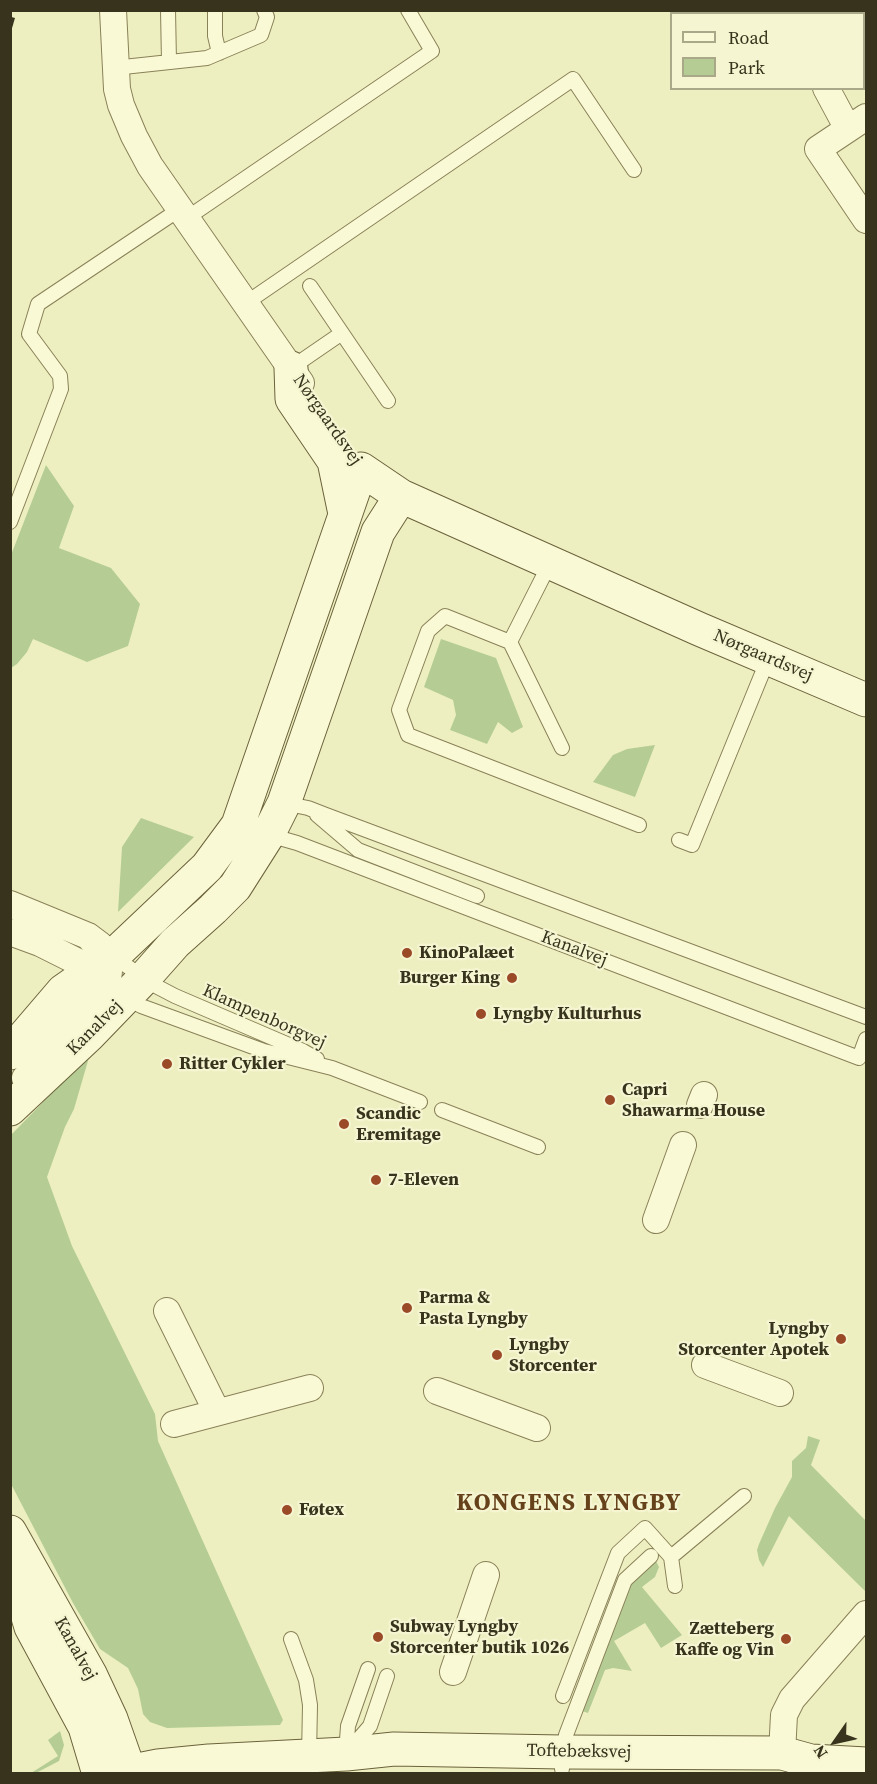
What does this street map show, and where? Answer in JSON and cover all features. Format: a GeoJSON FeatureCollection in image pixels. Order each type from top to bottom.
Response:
{"type":"FeatureCollection","features":[{"type":"Feature","properties":{"kind":"street","name":"Nørgaardsvej"},"geometry":{"type":"LineString","coordinates":[[113,10],[114,68],[121,105],[150,166],[291,368],[333,433],[361,469],[401,496],[867,700]]}},
{"type":"Feature","properties":{"kind":"street"},"geometry":{"type":"LineString","coordinates":[[828,90],[858,123],[818,149],[867,220]]}},
{"type":"Feature","properties":{"kind":"street"},"geometry":{"type":"LineString","coordinates":[[291,368],[292,399],[334,461],[346,515]]}},
{"type":"Feature","properties":{"kind":"street","name":"Kanalvej"},"geometry":{"type":"LineString","coordinates":[[264,815],[346,515],[361,469]]}},
{"type":"Feature","properties":{"kind":"street","name":"Kanalvej"},"geometry":{"type":"LineString","coordinates":[[10,1108],[74,1049],[111,968],[207,867],[264,815],[378,532],[401,496]]}},
{"type":"Feature","properties":{"kind":"street"},"geometry":{"type":"LineString","coordinates":[[372,546],[384,532],[395,524],[433,510]]}},
{"type":"Feature","properties":{"kind":"street"},"geometry":{"type":"LineString","coordinates":[[10,904],[111,968]]}},
{"type":"Feature","properties":{"kind":"street"},"geometry":{"type":"LineString","coordinates":[[10,932],[111,968]]}},
{"type":"Feature","properties":{"kind":"street"},"geometry":{"type":"LineString","coordinates":[[10,1095],[104,988],[111,968]]}},
{"type":"Feature","properties":{"kind":"street","name":"Kanalvej"},"geometry":{"type":"LineString","coordinates":[[10,1053],[63,991],[111,968]]}},
{"type":"Feature","properties":{"kind":"street"},"geometry":{"type":"LineString","coordinates":[[656,1221],[683,1145]]}},
{"type":"Feature","properties":{"kind":"street"},"geometry":{"type":"LineString","coordinates":[[167,1311],[217,1412]]}},
{"type":"Feature","properties":{"kind":"street"},"geometry":{"type":"LineString","coordinates":[[705,1365],[780,1393]]}},
{"type":"Feature","properties":{"kind":"street"},"geometry":{"type":"LineString","coordinates":[[174,1424],[309,1388]]}},
{"type":"Feature","properties":{"kind":"street"},"geometry":{"type":"LineString","coordinates":[[437,1391],[537,1428]]}},
{"type":"Feature","properties":{"kind":"street","name":"Kanalvej"},"geometry":{"type":"LineString","coordinates":[[10,1532],[90,1674],[111,1719],[115,1772]]}},
{"type":"Feature","properties":{"kind":"street"},"geometry":{"type":"LineString","coordinates":[[453,1672],[486,1575]]}},
{"type":"Feature","properties":{"kind":"street","name":"Kanalvej"},"geometry":{"type":"LineString","coordinates":[[10,1580],[25,1607],[32,1628],[85,1727],[115,1772]]}},
{"type":"Feature","properties":{"kind":"street"},"geometry":{"type":"LineString","coordinates":[[834,1765],[784,1715],[792,1699],[867,1614]]}},
{"type":"Feature","properties":{"kind":"street","name":"Toftebæksvej"},"geometry":{"type":"LineString","coordinates":[[115,1772],[211,1767],[394,1749],[562,1761],[834,1765]]}},
{"type":"Feature","properties":{"kind":"lane"},"geometry":{"type":"LineString","coordinates":[[168,10],[169,62]]}},
{"type":"Feature","properties":{"kind":"lane"},"geometry":{"type":"LineString","coordinates":[[215,10],[215,36],[219,53]]}},
{"type":"Feature","properties":{"kind":"lane"},"geometry":{"type":"LineString","coordinates":[[114,68],[207,58],[261,34],[267,17],[264,10]]}},
{"type":"Feature","properties":{"kind":"lane"},"geometry":{"type":"LineString","coordinates":[[10,522],[61,389],[60,376],[29,334],[38,304],[183,214],[432,51],[408,10]]}},
{"type":"Feature","properties":{"kind":"lane"},"geometry":{"type":"LineString","coordinates":[[246,303],[573,80],[634,170]]}},
{"type":"Feature","properties":{"kind":"lane"},"geometry":{"type":"LineString","coordinates":[[310,286],[388,400]]}},
{"type":"Feature","properties":{"kind":"lane"},"geometry":{"type":"LineString","coordinates":[[291,368],[342,333]]}},
{"type":"Feature","properties":{"kind":"lane"},"geometry":{"type":"LineString","coordinates":[[510,642],[550,563]]}},
{"type":"Feature","properties":{"kind":"lane"},"geometry":{"type":"LineString","coordinates":[[562,748],[510,642],[445,616],[428,631],[399,710],[408,735],[639,825]]}},
{"type":"Feature","properties":{"kind":"lane"},"geometry":{"type":"LineString","coordinates":[[679,840],[692,845],[768,658]]}},
{"type":"Feature","properties":{"kind":"lane"},"geometry":{"type":"LineString","coordinates":[[264,815],[477,896]]}},
{"type":"Feature","properties":{"kind":"lane"},"geometry":{"type":"LineString","coordinates":[[264,815],[867,1017]]}},
{"type":"Feature","properties":{"kind":"lane","name":"Kanalvej"},"geometry":{"type":"LineString","coordinates":[[264,815],[308,848],[859,1058],[867,1039]]}},
{"type":"Feature","properties":{"kind":"lane","name":"Klampenborgvej"},"geometry":{"type":"LineString","coordinates":[[111,968],[303,1051],[332,1068]]}},
{"type":"Feature","properties":{"kind":"lane","name":"Klampenborgvej"},"geometry":{"type":"LineString","coordinates":[[111,968],[141,1006],[264,1051],[332,1068]]}},
{"type":"Feature","properties":{"kind":"lane"},"geometry":{"type":"LineString","coordinates":[[332,1068],[420,1102]]}},
{"type":"Feature","properties":{"kind":"lane"},"geometry":{"type":"LineString","coordinates":[[442,1110],[538,1147]]}},
{"type":"Feature","properties":{"kind":"lane"},"geometry":{"type":"LineString","coordinates":[[671,1557],[744,1496]]}},
{"type":"Feature","properties":{"kind":"lane"},"geometry":{"type":"LineString","coordinates":[[563,1696],[618,1553],[645,1528],[671,1557],[675,1586]]}},
{"type":"Feature","properties":{"kind":"lane"},"geometry":{"type":"LineString","coordinates":[[562,1761],[566,1735],[625,1580],[651,1556]]}},
{"type":"Feature","properties":{"kind":"lane"},"geometry":{"type":"LineString","coordinates":[[291,1639],[306,1680],[310,1705],[309,1756]]}},
{"type":"Feature","properties":{"kind":"lane"},"geometry":{"type":"LineString","coordinates":[[346,1754],[348,1726],[368,1669]]}},
{"type":"Feature","properties":{"kind":"lane"},"geometry":{"type":"LineString","coordinates":[[346,1754],[370,1726],[387,1676]]}},
{"type":"Feature","properties":{"kind":"green space"},"geometry":{"type":"Polygon","coordinates":[[[46,465],[74,506],[59,548],[111,568],[140,604],[128,646],[87,662],[33,639],[27,652],[11,668],[11,555],[46,465]]]}},
{"type":"Feature","properties":{"kind":"green space"},"geometry":{"type":"Polygon","coordinates":[[[441,639],[496,658],[523,727],[512,733],[498,722],[487,744],[450,730],[456,715],[453,700],[424,687],[441,639]]]}},
{"type":"Feature","properties":{"kind":"green space"},"geometry":{"type":"Polygon","coordinates":[[[655,745],[635,797],[593,782],[613,755],[627,749],[655,745]]]}},
{"type":"Feature","properties":{"kind":"green space"},"geometry":{"type":"Polygon","coordinates":[[[141,818],[194,837],[118,912],[122,847],[141,818]]]}},
{"type":"Feature","properties":{"kind":"green space"},"geometry":{"type":"Polygon","coordinates":[[[90,1054],[74,1109],[47,1177],[72,1246],[155,1414],[158,1441],[283,1720],[280,1725],[167,1728],[150,1722],[143,1714],[138,1689],[128,1668],[100,1649],[73,1603],[10,1482],[10,1136],[90,1054]]]}},
{"type":"Feature","properties":{"kind":"green space"},"geometry":{"type":"Polygon","coordinates":[[[808,1436],[820,1440],[811,1465],[866,1521],[866,1592],[789,1516],[763,1567],[759,1560],[757,1550],[759,1544],[792,1477],[792,1461],[806,1448],[808,1436]]]}},
{"type":"Feature","properties":{"kind":"green space"},"geometry":{"type":"Polygon","coordinates":[[[656,1561],[659,1567],[655,1577],[642,1587],[682,1635],[661,1648],[645,1623],[614,1641],[632,1671],[613,1668],[605,1670],[588,1713],[582,1711],[631,1584],[656,1561]]]}},
{"type":"Feature","properties":{"kind":"green space"},"geometry":{"type":"Polygon","coordinates":[[[60,1731],[64,1745],[59,1761],[36,1773],[31,1773],[58,1756],[48,1740],[60,1731]]]}},
{"type":"Feature","properties":{"kind":"railway"},"geometry":{"type":"LineString","coordinates":[[10,27],[15,10]]}},
{"type":"Feature","properties":{"kind":"place","name":"KinoPalæet"},"geometry":{"type":"Point","coordinates":[407,953]}},
{"type":"Feature","properties":{"kind":"place","name":"Burger King"},"geometry":{"type":"Point","coordinates":[512,978]}},
{"type":"Feature","properties":{"kind":"place","name":"Lyngby Kulturhus"},"geometry":{"type":"Point","coordinates":[481,1014]}},
{"type":"Feature","properties":{"kind":"place","name":"Ritter Cykler"},"geometry":{"type":"Point","coordinates":[167,1064]}},
{"type":"Feature","properties":{"kind":"place","name":"Capri Shawarma House"},"geometry":{"type":"Point","coordinates":[610,1100]}},
{"type":"Feature","properties":{"kind":"place","name":"Scandic Eremitage"},"geometry":{"type":"Point","coordinates":[344,1124]}},
{"type":"Feature","properties":{"kind":"place","name":"7-Eleven"},"geometry":{"type":"Point","coordinates":[376,1180]}},
{"type":"Feature","properties":{"kind":"place","name":"Parma & Pasta Lyngby"},"geometry":{"type":"Point","coordinates":[407,1308]}},
{"type":"Feature","properties":{"kind":"place","name":"Lyngby Storcenter Apotek"},"geometry":{"type":"Point","coordinates":[841,1339]}},
{"type":"Feature","properties":{"kind":"place","name":"Lyngby Storcenter"},"geometry":{"type":"Point","coordinates":[497,1355]}},
{"type":"Feature","properties":{"kind":"place","name":"Føtex"},"geometry":{"type":"Point","coordinates":[287,1510]}},
{"type":"Feature","properties":{"kind":"place","name":"Subway Lyngby Storcenter butik 1026"},"geometry":{"type":"Point","coordinates":[378,1637]}},
{"type":"Feature","properties":{"kind":"place","name":"Zætteberg Kaffe og Vin"},"geometry":{"type":"Point","coordinates":[786,1639]}},
{"type":"Feature","properties":{"kind":"district","name":"KONGENS LYNGBY"},"geometry":{"type":"Point","coordinates":[569,1504]}}]}
